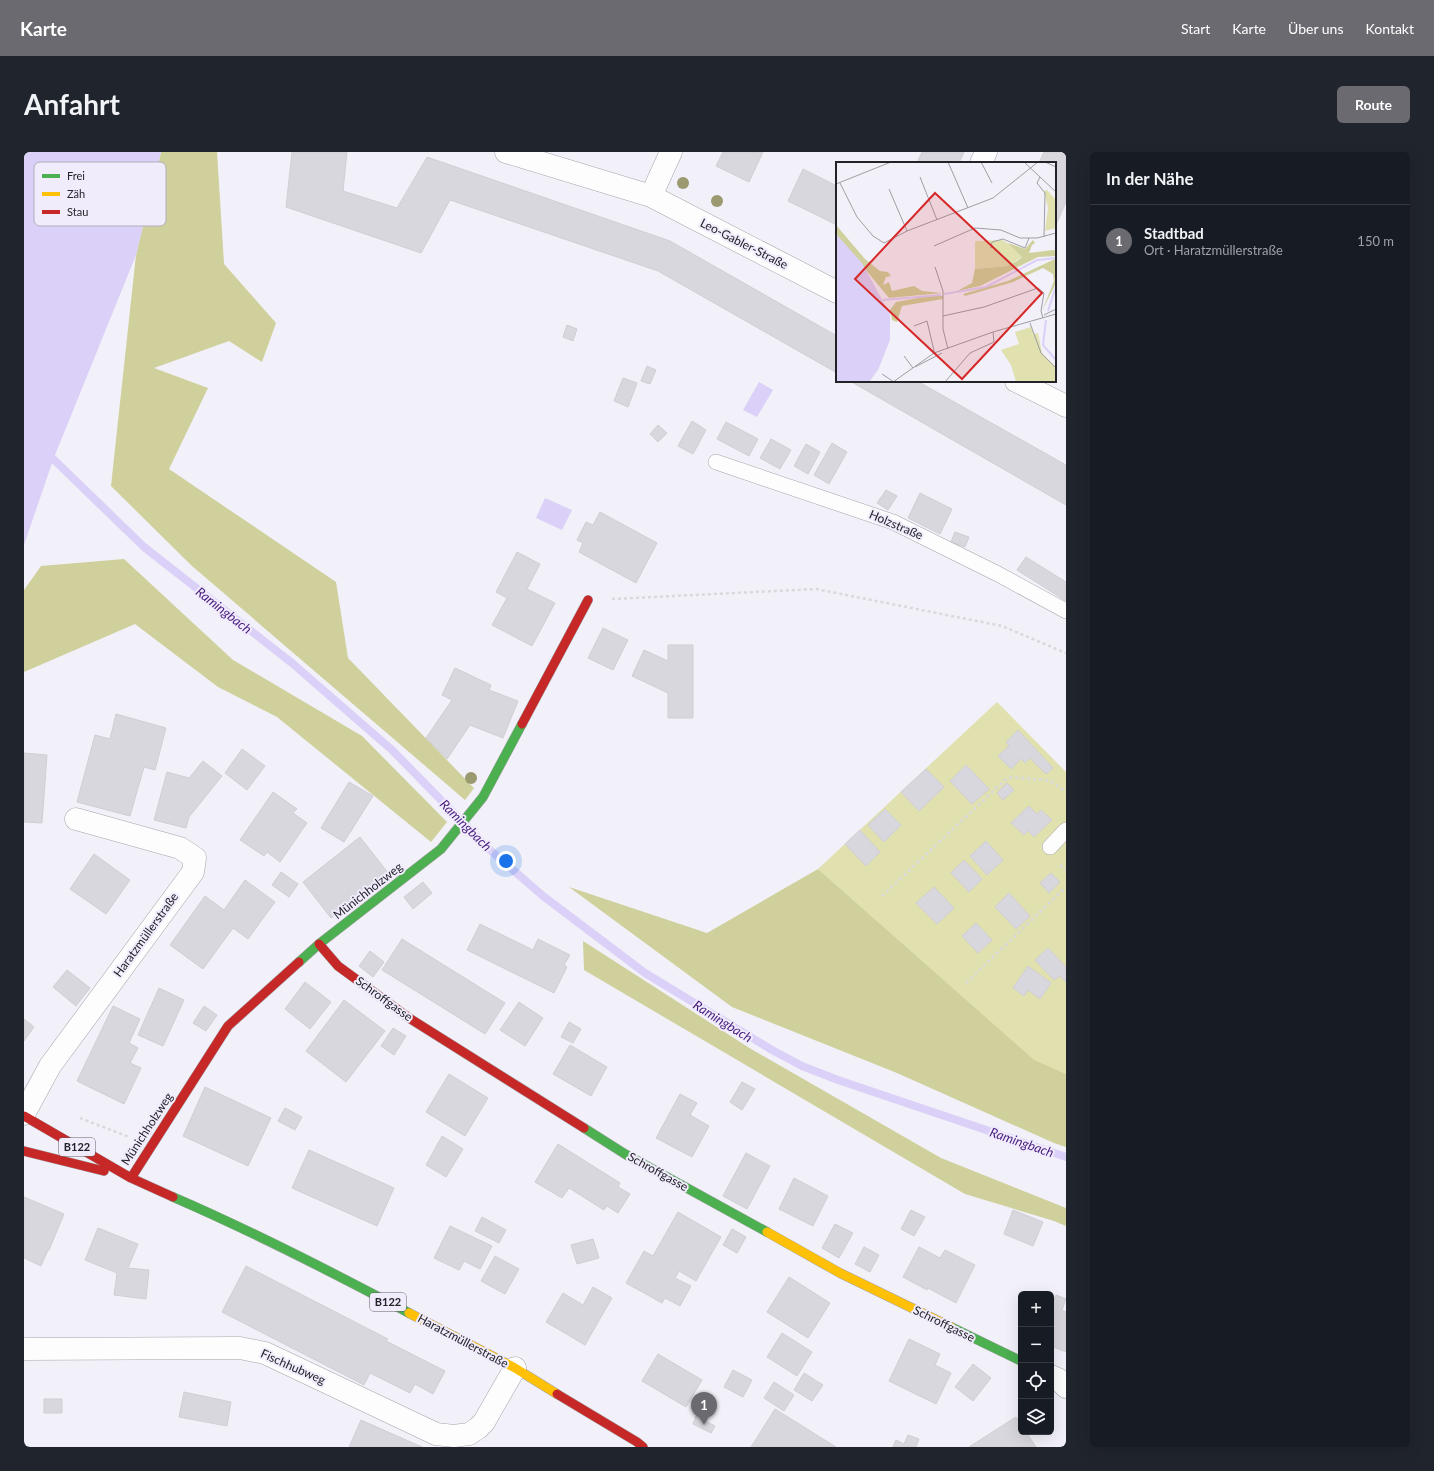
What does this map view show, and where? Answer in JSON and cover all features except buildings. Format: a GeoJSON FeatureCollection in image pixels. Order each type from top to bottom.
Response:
{"type":"FeatureCollection","features":[{"type":"Feature","properties":{"kind":"street","name":"Leo-Gabler-Straße"},"geometry":{"type":"LineString","coordinates":[[506,152],[651,196],[836,291]]}},
{"type":"Feature","properties":{"kind":"street"},"geometry":{"type":"LineString","coordinates":[[651,196],[671,152]]}},
{"type":"Feature","properties":{"kind":"street"},"geometry":{"type":"LineString","coordinates":[[981,162],[986,152]]}},
{"type":"Feature","properties":{"kind":"street"},"geometry":{"type":"LineString","coordinates":[[1018,382],[1066,406]]}},
{"type":"Feature","properties":{"kind":"street","name":"Münichholzweg"},"geometry":{"type":"LineString","coordinates":[[131,1178],[150,1145],[228,1026],[319,944],[441,849],[483,797],[588,600]]}},
{"type":"Feature","properties":{"kind":"street","name":"Haratzmüllerstraße"},"geometry":{"type":"LineString","coordinates":[[76,819],[180,848],[195,858],[193,872],[50,1066],[24,1115],[131,1178],[224,1219],[314,1263],[515,1368],[640,1445],[653,1447]]}},
{"type":"Feature","properties":{"kind":"street","name":"Schroffgasse"},"geometry":{"type":"LineString","coordinates":[[319,944],[338,966],[409,1018],[625,1154],[840,1273],[1018,1360]]}},
{"type":"Feature","properties":{"kind":"street","name":"Haratzmüllerstraße"},"geometry":{"type":"LineString","coordinates":[[24,1151],[131,1178]]}},
{"type":"Feature","properties":{"kind":"street","name":"Fischhubweg"},"geometry":{"type":"LineString","coordinates":[[24,1349],[240,1348],[252,1350],[265,1353],[436,1434],[445,1436],[469,1434],[484,1422],[515,1368]]}},
{"type":"Feature","properties":{"kind":"street"},"geometry":{"type":"LineString","coordinates":[[1054,1377],[1066,1387]]}},
{"type":"Feature","properties":{"kind":"lane","name":"Holzstraße"},"geometry":{"type":"LineString","coordinates":[[716,462],[893,522],[998,574],[1066,611]]}},
{"type":"Feature","properties":{"kind":"lane"},"geometry":{"type":"LineString","coordinates":[[1050,847],[1066,830]]}},
{"type":"Feature","properties":{"kind":"path"},"geometry":{"type":"LineString","coordinates":[[588,600],[816,589],[1002,626],[1066,653]]}},
{"type":"Feature","properties":{"kind":"path"},"geometry":{"type":"LineString","coordinates":[[882,896],[1005,780],[1011,777],[1045,780],[1052,782],[1066,792]]}},
{"type":"Feature","properties":{"kind":"path"},"geometry":{"type":"LineString","coordinates":[[966,983],[1066,887]]}},
{"type":"Feature","properties":{"kind":"path"},"geometry":{"type":"LineString","coordinates":[[76,1116],[150,1145]]}},
{"type":"Feature","properties":{"kind":"green space"},"geometry":{"type":"Polygon","coordinates":[[[161,152],[217,152],[224,264],[276,323],[262,362],[229,341],[154,368],[208,388],[169,469],[336,582],[348,658],[474,788],[465,800],[192,566],[111,486],[136,255],[143,226],[166,226],[166,162],[159,162],[161,152]]]}},
{"type":"Feature","properties":{"kind":"green space"},"geometry":{"type":"Polygon","coordinates":[[[124,559],[233,660],[362,736],[447,822],[431,842],[277,717],[218,687],[135,624],[24,672],[24,590],[41,566],[124,559]]]}},
{"type":"Feature","properties":{"kind":"green space"},"geometry":{"type":"Polygon","coordinates":[[[997,702],[1066,772],[1066,1074],[1034,1061],[818,869],[997,702]]]}},
{"type":"Feature","properties":{"kind":"green space"},"geometry":{"type":"Polygon","coordinates":[[[818,869],[1034,1060],[1066,1074],[1066,1147],[897,1073],[732,1007],[569,887],[707,933],[818,869]]]}},
{"type":"Feature","properties":{"kind":"green space"},"geometry":{"type":"Polygon","coordinates":[[[583,941],[751,1049],[941,1158],[1066,1208],[1066,1226],[965,1194],[584,970],[583,941]]]}},
{"type":"Feature","properties":{"kind":"shaded area"},"geometry":{"type":"Polygon","coordinates":[[[24,152],[161,152],[159,162],[34,162],[34,226],[143,226],[136,255],[53,460],[24,545],[24,152]]]}},
{"type":"Feature","properties":{"kind":"shaded area"},"geometry":{"type":"Polygon","coordinates":[[[759,382],[773,390],[757,417],[743,410],[759,382]]]}},
{"type":"Feature","properties":{"kind":"shaded area"},"geometry":{"type":"Polygon","coordinates":[[[545,498],[572,510],[562,530],[536,518],[545,498]]]}},
{"type":"Feature","properties":{"kind":"waterway","name":"Ramingbach"},"geometry":{"type":"LineString","coordinates":[[47,453],[144,547],[292,663],[392,750],[490,850],[543,896],[645,973],[772,1050],[802,1066],[838,1080],[1066,1157]]}},
{"type":"Feature","properties":{"kind":"traffic: fast"},"geometry":{"type":"LineString","coordinates":[[299,962],[319,944],[441,849],[483,797],[522,724]]}},
{"type":"Feature","properties":{"kind":"traffic: fast"},"geometry":{"type":"LineString","coordinates":[[584,1128],[625,1154],[767,1232]]}},
{"type":"Feature","properties":{"kind":"traffic: fast"},"geometry":{"type":"LineString","coordinates":[[173,1197],[233,1224],[351,1282],[409,1313]]}},
{"type":"Feature","properties":{"kind":"traffic: fast"},"geometry":{"type":"LineString","coordinates":[[951,1327],[1018,1360]]}},
{"type":"Feature","properties":{"kind":"traffic: slow"},"geometry":{"type":"LineString","coordinates":[[767,1232],[840,1273],[951,1327]]}},
{"type":"Feature","properties":{"kind":"traffic: slow"},"geometry":{"type":"LineString","coordinates":[[409,1313],[515,1368],[557,1394]]}},
{"type":"Feature","properties":{"kind":"traffic: jam"},"geometry":{"type":"LineString","coordinates":[[522,724],[588,600]]}},
{"type":"Feature","properties":{"kind":"traffic: jam"},"geometry":{"type":"LineString","coordinates":[[319,944],[338,966],[409,1018],[584,1128]]}},
{"type":"Feature","properties":{"kind":"traffic: jam"},"geometry":{"type":"LineString","coordinates":[[131,1178],[228,1026],[299,962]]}},
{"type":"Feature","properties":{"kind":"traffic: jam"},"geometry":{"type":"LineString","coordinates":[[24,1116],[131,1178],[173,1197]]}},
{"type":"Feature","properties":{"kind":"traffic: jam"},"geometry":{"type":"LineString","coordinates":[[24,1151],[104,1171]]}},
{"type":"Feature","properties":{"kind":"traffic: jam"},"geometry":{"type":"LineString","coordinates":[[557,1394],[643,1447]]}},
{"type":"Feature","properties":{"kind":"place","name":"Stadtbad"},"geometry":{"type":"Point","coordinates":[704,1425]}}]}
